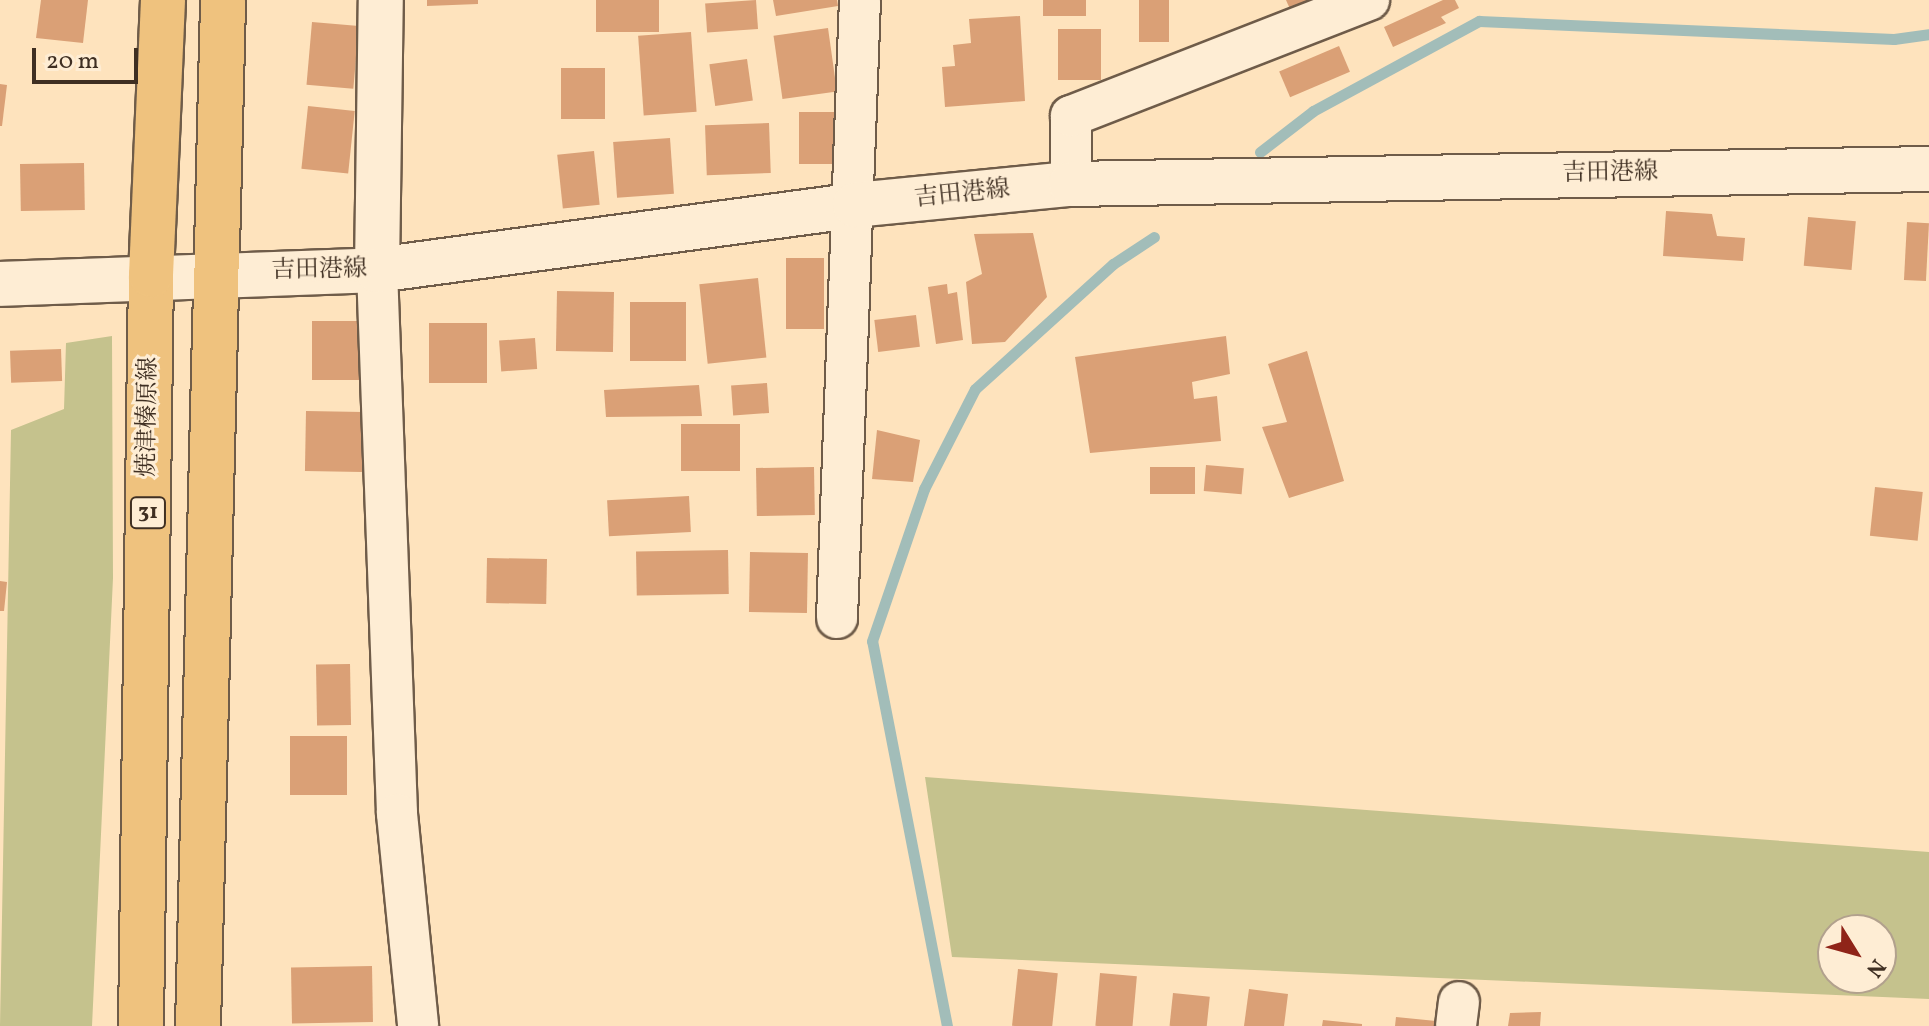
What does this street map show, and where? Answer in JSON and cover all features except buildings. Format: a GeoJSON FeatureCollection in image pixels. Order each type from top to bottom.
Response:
{"type":"FeatureCollection","features":[{"type":"Feature","properties":{"kind":"main road","name":"焼津榛原線"},"geometry":{"type":"LineString","coordinates":[[141,1026],[151,275],[163,0]]}},
{"type":"Feature","properties":{"kind":"main road"},"geometry":{"type":"LineString","coordinates":[[198,1026],[223,0]]}},
{"type":"Feature","properties":{"kind":"main road"},"geometry":{"type":"LineString","coordinates":[[377,270],[381,0]]}},
{"type":"Feature","properties":{"kind":"main road","name":"吉田港線"},"geometry":{"type":"LineString","coordinates":[[0,284],[151,275],[377,270],[855,205],[1071,184],[1929,169]]}},
{"type":"Feature","properties":{"kind":"street"},"geometry":{"type":"LineString","coordinates":[[837,618],[855,205],[860,0]]}},
{"type":"Feature","properties":{"kind":"street"},"geometry":{"type":"LineString","coordinates":[[1071,184],[1071,116],[1369,0]]}},
{"type":"Feature","properties":{"kind":"street"},"geometry":{"type":"LineString","coordinates":[[377,270],[397,814],[418,1026]]}},
{"type":"Feature","properties":{"kind":"shaded area"},"geometry":{"type":"Polygon","coordinates":[[[112,336],[113,578],[92,1026],[0,1026],[11,430],[64,409],[66,343],[112,336]]]}},
{"type":"Feature","properties":{"kind":"shaded area"},"geometry":{"type":"Polygon","coordinates":[[[925,777],[1929,852],[1929,999],[952,957],[925,777]]]}},
{"type":"Feature","properties":{"kind":"waterway"},"geometry":{"type":"LineString","coordinates":[[1260,152],[1313,111],[1479,21],[1894,39],[1929,34]]}},
{"type":"Feature","properties":{"kind":"waterway"},"geometry":{"type":"LineString","coordinates":[[947,1026],[872,641],[924,489],[975,389],[1113,264],[1154,237]]}}]}
